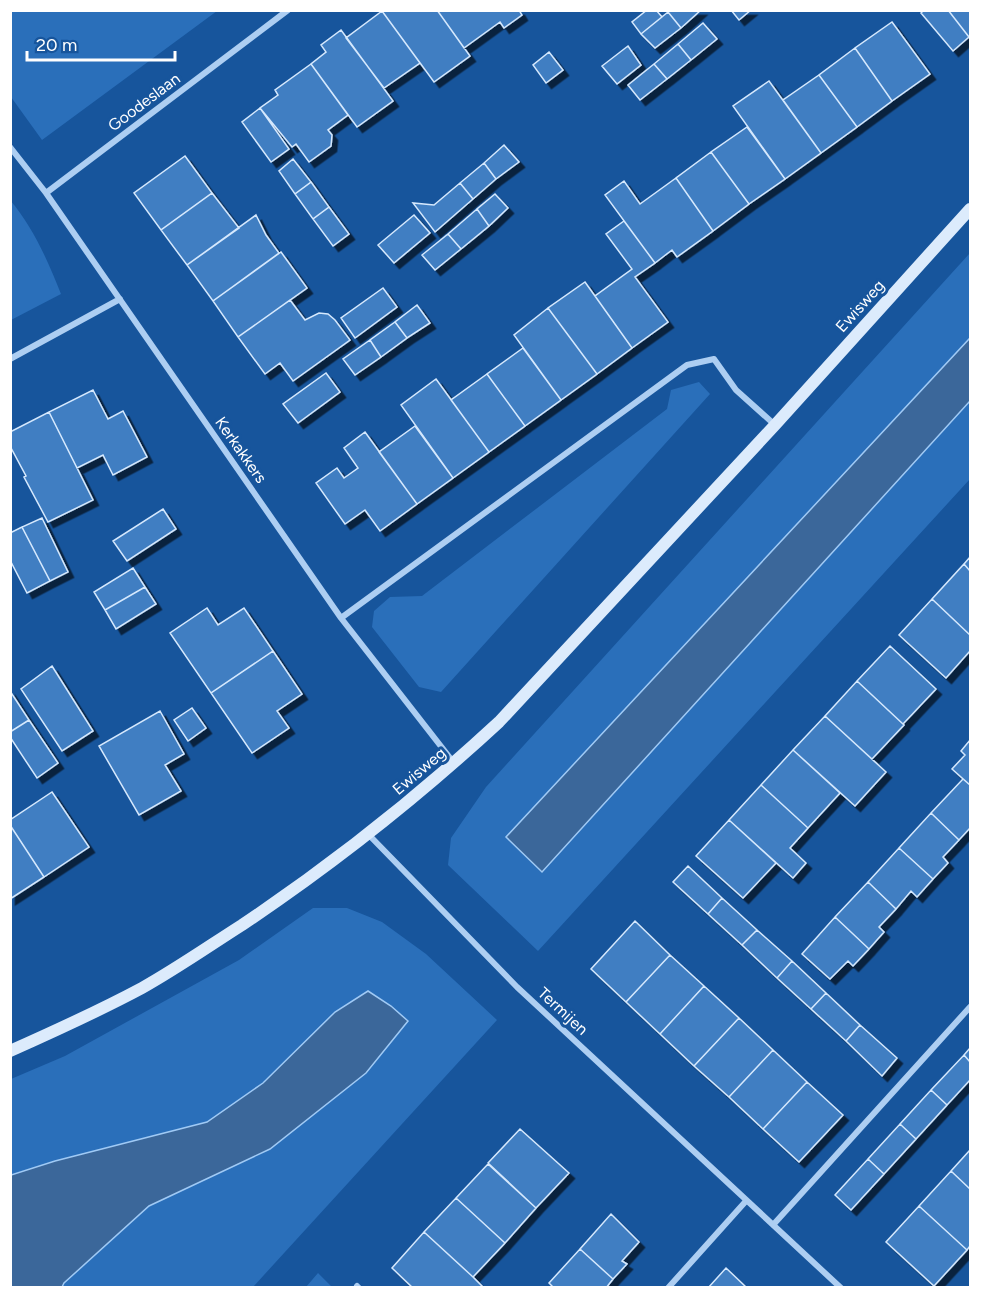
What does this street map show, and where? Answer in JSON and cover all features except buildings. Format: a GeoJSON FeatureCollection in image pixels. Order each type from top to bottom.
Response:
{"type":"FeatureCollection","features":[{"type":"Feature","properties":{"kind":"street","name":"Goodeslaan"},"geometry":{"type":"LineString","coordinates":[[46,193],[288,10]]}},
{"type":"Feature","properties":{"kind":"street","name":"Kerkakkers"},"geometry":{"type":"LineString","coordinates":[[10,147],[46,193],[341,618],[454,763]]}},
{"type":"Feature","properties":{"kind":"street","name":"Ewisweg"},"geometry":{"type":"LineString","coordinates":[[10,1051],[144,987],[285,896],[368,834],[454,763],[499,722],[775,425],[970,208]]}},
{"type":"Feature","properties":{"kind":"street"},"geometry":{"type":"LineString","coordinates":[[10,358],[120,299]]}},
{"type":"Feature","properties":{"kind":"street"},"geometry":{"type":"LineString","coordinates":[[341,618],[687,365],[714,359],[736,390],[775,425]]}},
{"type":"Feature","properties":{"kind":"street","name":"Termijen"},"geometry":{"type":"LineString","coordinates":[[368,834],[517,987],[841,1287]]}},
{"type":"Feature","properties":{"kind":"street"},"geometry":{"type":"LineString","coordinates":[[773,1225],[970,1007]]}},
{"type":"Feature","properties":{"kind":"street"},"geometry":{"type":"LineString","coordinates":[[668,1287],[746,1201]]}},
{"type":"Feature","properties":{"kind":"shaded area"},"geometry":{"type":"Polygon","coordinates":[[[11,10],[217,11],[42,140],[11,97],[11,10]]]}},
{"type":"Feature","properties":{"kind":"shaded area"},"geometry":{"type":"Polygon","coordinates":[[[10,200],[26,221],[61,294],[11,320],[10,200]]]}},
{"type":"Feature","properties":{"kind":"shaded area"},"geometry":{"type":"Polygon","coordinates":[[[970,253],[970,338],[507,837],[542,871],[970,401],[970,479],[538,951],[448,865],[451,838],[486,787],[970,253]]]}},
{"type":"Feature","properties":{"kind":"shaded area"},"geometry":{"type":"Polygon","coordinates":[[[970,338],[970,401],[542,872],[506,837],[970,338]]]}},
{"type":"Feature","properties":{"kind":"shaded area"},"geometry":{"type":"Polygon","coordinates":[[[699,382],[710,394],[441,692],[419,687],[372,627],[374,611],[390,597],[422,596],[667,409],[671,390],[699,382]]]}},
{"type":"Feature","properties":{"kind":"shaded area"},"geometry":{"type":"Polygon","coordinates":[[[313,908],[347,908],[382,922],[426,954],[497,1020],[253,1287],[62,1287],[149,1206],[270,1149],[335,1012],[263,1083],[207,1122],[55,1161],[11,1175],[11,1079],[65,1056],[239,960],[313,908]]]}},
{"type":"Feature","properties":{"kind":"shaded area"},"geometry":{"type":"Polygon","coordinates":[[[368,991],[408,1021],[366,1073],[270,1149],[149,1206],[62,1287],[11,1287],[11,1175],[55,1161],[207,1122],[263,1083],[335,1012],[368,991]]]}},
{"type":"Feature","properties":{"kind":"shaded area"},"geometry":{"type":"Polygon","coordinates":[[[318,1273],[332,1287],[306,1287],[318,1273]]]}}]}
